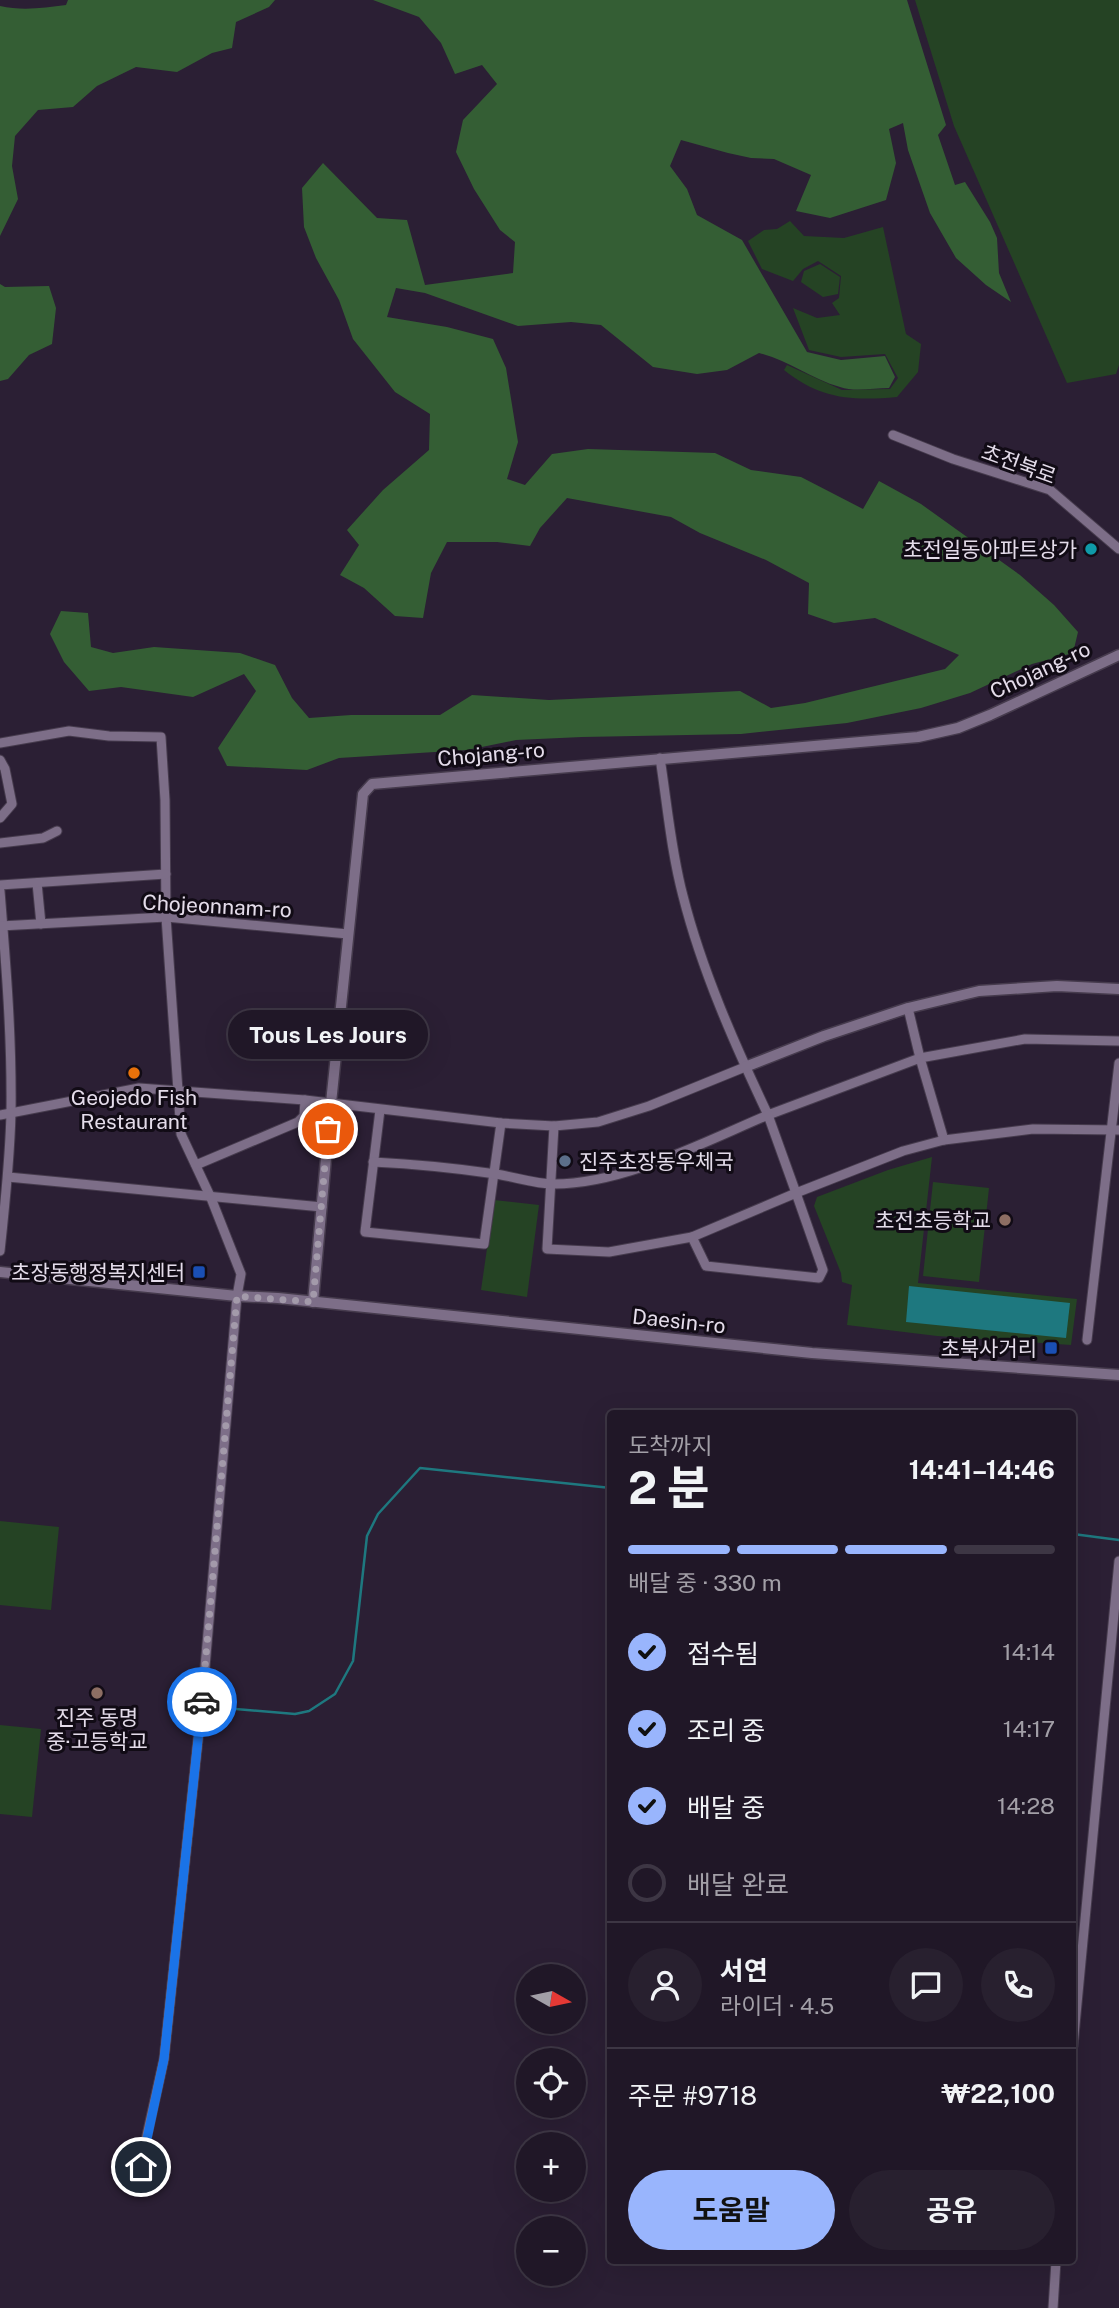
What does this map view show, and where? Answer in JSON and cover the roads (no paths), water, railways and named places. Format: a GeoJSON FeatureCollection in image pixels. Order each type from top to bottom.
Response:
{"type":"FeatureCollection","features":[{"type":"Feature","properties":{"kind":"street","name":"초전북로"},"geometry":{"type":"LineString","coordinates":[[893,435],[953,459],[1050,490],[1119,549]]}},
{"type":"Feature","properties":{"kind":"street","name":"Chojang-ro"},"geometry":{"type":"LineString","coordinates":[[313,1302],[363,794],[372,784],[932,734],[958,728],[995,713],[1119,655]]}},
{"type":"Feature","properties":{"kind":"street"},"geometry":{"type":"LineString","coordinates":[[0,743],[69,731],[110,736],[161,737],[165,800],[166,916],[181,1134],[211,1198],[241,1274],[202,1702],[164,2059],[141,2167]]}},
{"type":"Feature","properties":{"kind":"street"},"geometry":{"type":"LineString","coordinates":[[660,758],[682,892],[692,932],[745,1068],[768,1115],[824,1270],[819,1278],[706,1266],[692,1237]]}},
{"type":"Feature","properties":{"kind":"street"},"geometry":{"type":"LineString","coordinates":[[0,760],[5,769],[12,804],[0,818]]}},
{"type":"Feature","properties":{"kind":"street"},"geometry":{"type":"LineString","coordinates":[[0,843],[43,838],[57,831]]}},
{"type":"Feature","properties":{"kind":"street"},"geometry":{"type":"LineString","coordinates":[[0,886],[166,874]]}},
{"type":"Feature","properties":{"kind":"street"},"geometry":{"type":"LineString","coordinates":[[37,883],[41,924]]}},
{"type":"Feature","properties":{"kind":"street"},"geometry":{"type":"LineString","coordinates":[[0,891],[11,1059],[8,1177],[0,1251]]}},
{"type":"Feature","properties":{"kind":"street","name":"Chojeonnam-ro"},"geometry":{"type":"LineString","coordinates":[[1,926],[166,916],[348,934]]}},
{"type":"Feature","properties":{"kind":"street"},"geometry":{"type":"LineString","coordinates":[[0,1115],[139,1088],[305,1100],[501,1123],[554,1126],[598,1122],[649,1106],[824,1036],[908,1008],[979,991],[1057,986],[1119,989]]}},
{"type":"Feature","properties":{"kind":"street"},"geometry":{"type":"LineString","coordinates":[[908,1008],[944,1140]]}},
{"type":"Feature","properties":{"kind":"street"},"geometry":{"type":"LineString","coordinates":[[373,1162],[414,1164],[551,1184],[584,1182],[657,1162],[768,1115],[920,1058],[1025,1039],[1119,1041]]}},
{"type":"Feature","properties":{"kind":"street"},"geometry":{"type":"LineString","coordinates":[[1087,1340],[1116,1129],[1119,1063]]}},
{"type":"Feature","properties":{"kind":"street"},"geometry":{"type":"LineString","coordinates":[[196,1165],[298,1122],[304,1116],[305,1100]]}},
{"type":"Feature","properties":{"kind":"street"},"geometry":{"type":"LineString","coordinates":[[380,1110],[365,1233],[484,1244],[501,1123]]}},
{"type":"Feature","properties":{"kind":"street"},"geometry":{"type":"LineString","coordinates":[[554,1126],[547,1249],[609,1252],[692,1237],[903,1150],[944,1140],[1033,1129],[1116,1129]]}},
{"type":"Feature","properties":{"kind":"street"},"geometry":{"type":"LineString","coordinates":[[8,1177],[322,1207]]}},
{"type":"Feature","properties":{"kind":"street","name":"Daesin-ro"},"geometry":{"type":"LineString","coordinates":[[0,1272],[812,1353],[1119,1375]]}},
{"type":"Feature","properties":{"kind":"street"},"geometry":{"type":"LineString","coordinates":[[1076,2014],[1119,1561]]}},
{"type":"Feature","properties":{"kind":"street"},"geometry":{"type":"LineString","coordinates":[[1053,2308],[1056,2264]]}},
{"type":"Feature","properties":{"kind":"waterway"},"geometry":{"type":"LineString","coordinates":[[212,1707],[295,1714],[309,1711],[335,1694],[353,1661],[367,1536],[378,1514],[420,1468],[607,1488]]}},
{"type":"Feature","properties":{"kind":"waterway"},"geometry":{"type":"LineString","coordinates":[[1076,1534],[1119,1540]]}},
{"type":"Feature","properties":{"kind":"place","name":"초전일동아파트상가"},"geometry":{"type":"Point","coordinates":[1091,549]}},
{"type":"Feature","properties":{"kind":"place","name":"Geojedo Fish Restaurant"},"geometry":{"type":"Point","coordinates":[134,1073]}},
{"type":"Feature","properties":{"kind":"place","name":"Tous Les Jours"},"geometry":{"type":"Point","coordinates":[328,1129]}},
{"type":"Feature","properties":{"kind":"place","name":"진주초장동우체국"},"geometry":{"type":"Point","coordinates":[565,1161]}},
{"type":"Feature","properties":{"kind":"place","name":"초전초등학교"},"geometry":{"type":"Point","coordinates":[1005,1220]}},
{"type":"Feature","properties":{"kind":"place","name":"초장동행정복지센터"},"geometry":{"type":"Point","coordinates":[199,1272]}},
{"type":"Feature","properties":{"kind":"place","name":"초북사거리"},"geometry":{"type":"Point","coordinates":[1051,1348]}},
{"type":"Feature","properties":{"kind":"place","name":"진주 동명 중·고등학교"},"geometry":{"type":"Point","coordinates":[97,1693]}}]}
